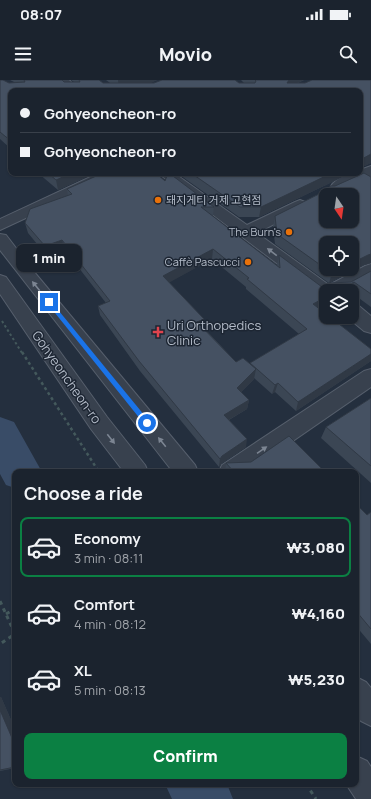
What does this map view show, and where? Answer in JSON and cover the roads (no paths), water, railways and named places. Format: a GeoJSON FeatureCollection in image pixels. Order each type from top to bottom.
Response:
{"type":"FeatureCollection","features":[{"type":"Feature","properties":{"kind":"street"},"geometry":{"type":"LineString","coordinates":[[62,80],[71,88]]}},
{"type":"Feature","properties":{"kind":"street"},"geometry":{"type":"LineString","coordinates":[[0,224],[105,176]]}},
{"type":"Feature","properties":{"kind":"street"},"geometry":{"type":"LineString","coordinates":[[169,176],[319,287]]}},
{"type":"Feature","properties":{"kind":"street"},"geometry":{"type":"LineString","coordinates":[[246,232],[359,176]]}},
{"type":"Feature","properties":{"kind":"street"},"geometry":{"type":"LineString","coordinates":[[0,239],[185,469]]}},
{"type":"Feature","properties":{"kind":"street"},"geometry":{"type":"LineString","coordinates":[[346,284],[371,270]]}},
{"type":"Feature","properties":{"kind":"street","name":"Gohyeoncheon-ro"},"geometry":{"type":"LineString","coordinates":[[0,281],[99,423],[135,469]]}},
{"type":"Feature","properties":{"kind":"street"},"geometry":{"type":"LineString","coordinates":[[359,317],[371,326]]}},
{"type":"Feature","properties":{"kind":"street"},"geometry":{"type":"LineString","coordinates":[[234,469],[371,377]]}},
{"type":"Feature","properties":{"kind":"street"},"geometry":{"type":"LineString","coordinates":[[359,696],[371,711]]}},
{"type":"Feature","properties":{"kind":"waterway"},"geometry":{"type":"LineString","coordinates":[[0,434],[19,469]]}},
{"type":"Feature","properties":{"kind":"waterway"},"geometry":{"type":"LineString","coordinates":[[197,787],[203,799]]}},
{"type":"Feature","properties":{"kind":"place","name":"돼지게티 거제 고현점"},"geometry":{"type":"Point","coordinates":[158,200]}},
{"type":"Feature","properties":{"kind":"place","name":"The Burn's"},"geometry":{"type":"Point","coordinates":[289,232]}},
{"type":"Feature","properties":{"kind":"place","name":"Caffè Pascucci"},"geometry":{"type":"Point","coordinates":[248,262]}},
{"type":"Feature","properties":{"kind":"place","name":"Uri Orthopedics Clinic"},"geometry":{"type":"Point","coordinates":[158,332]}}]}
